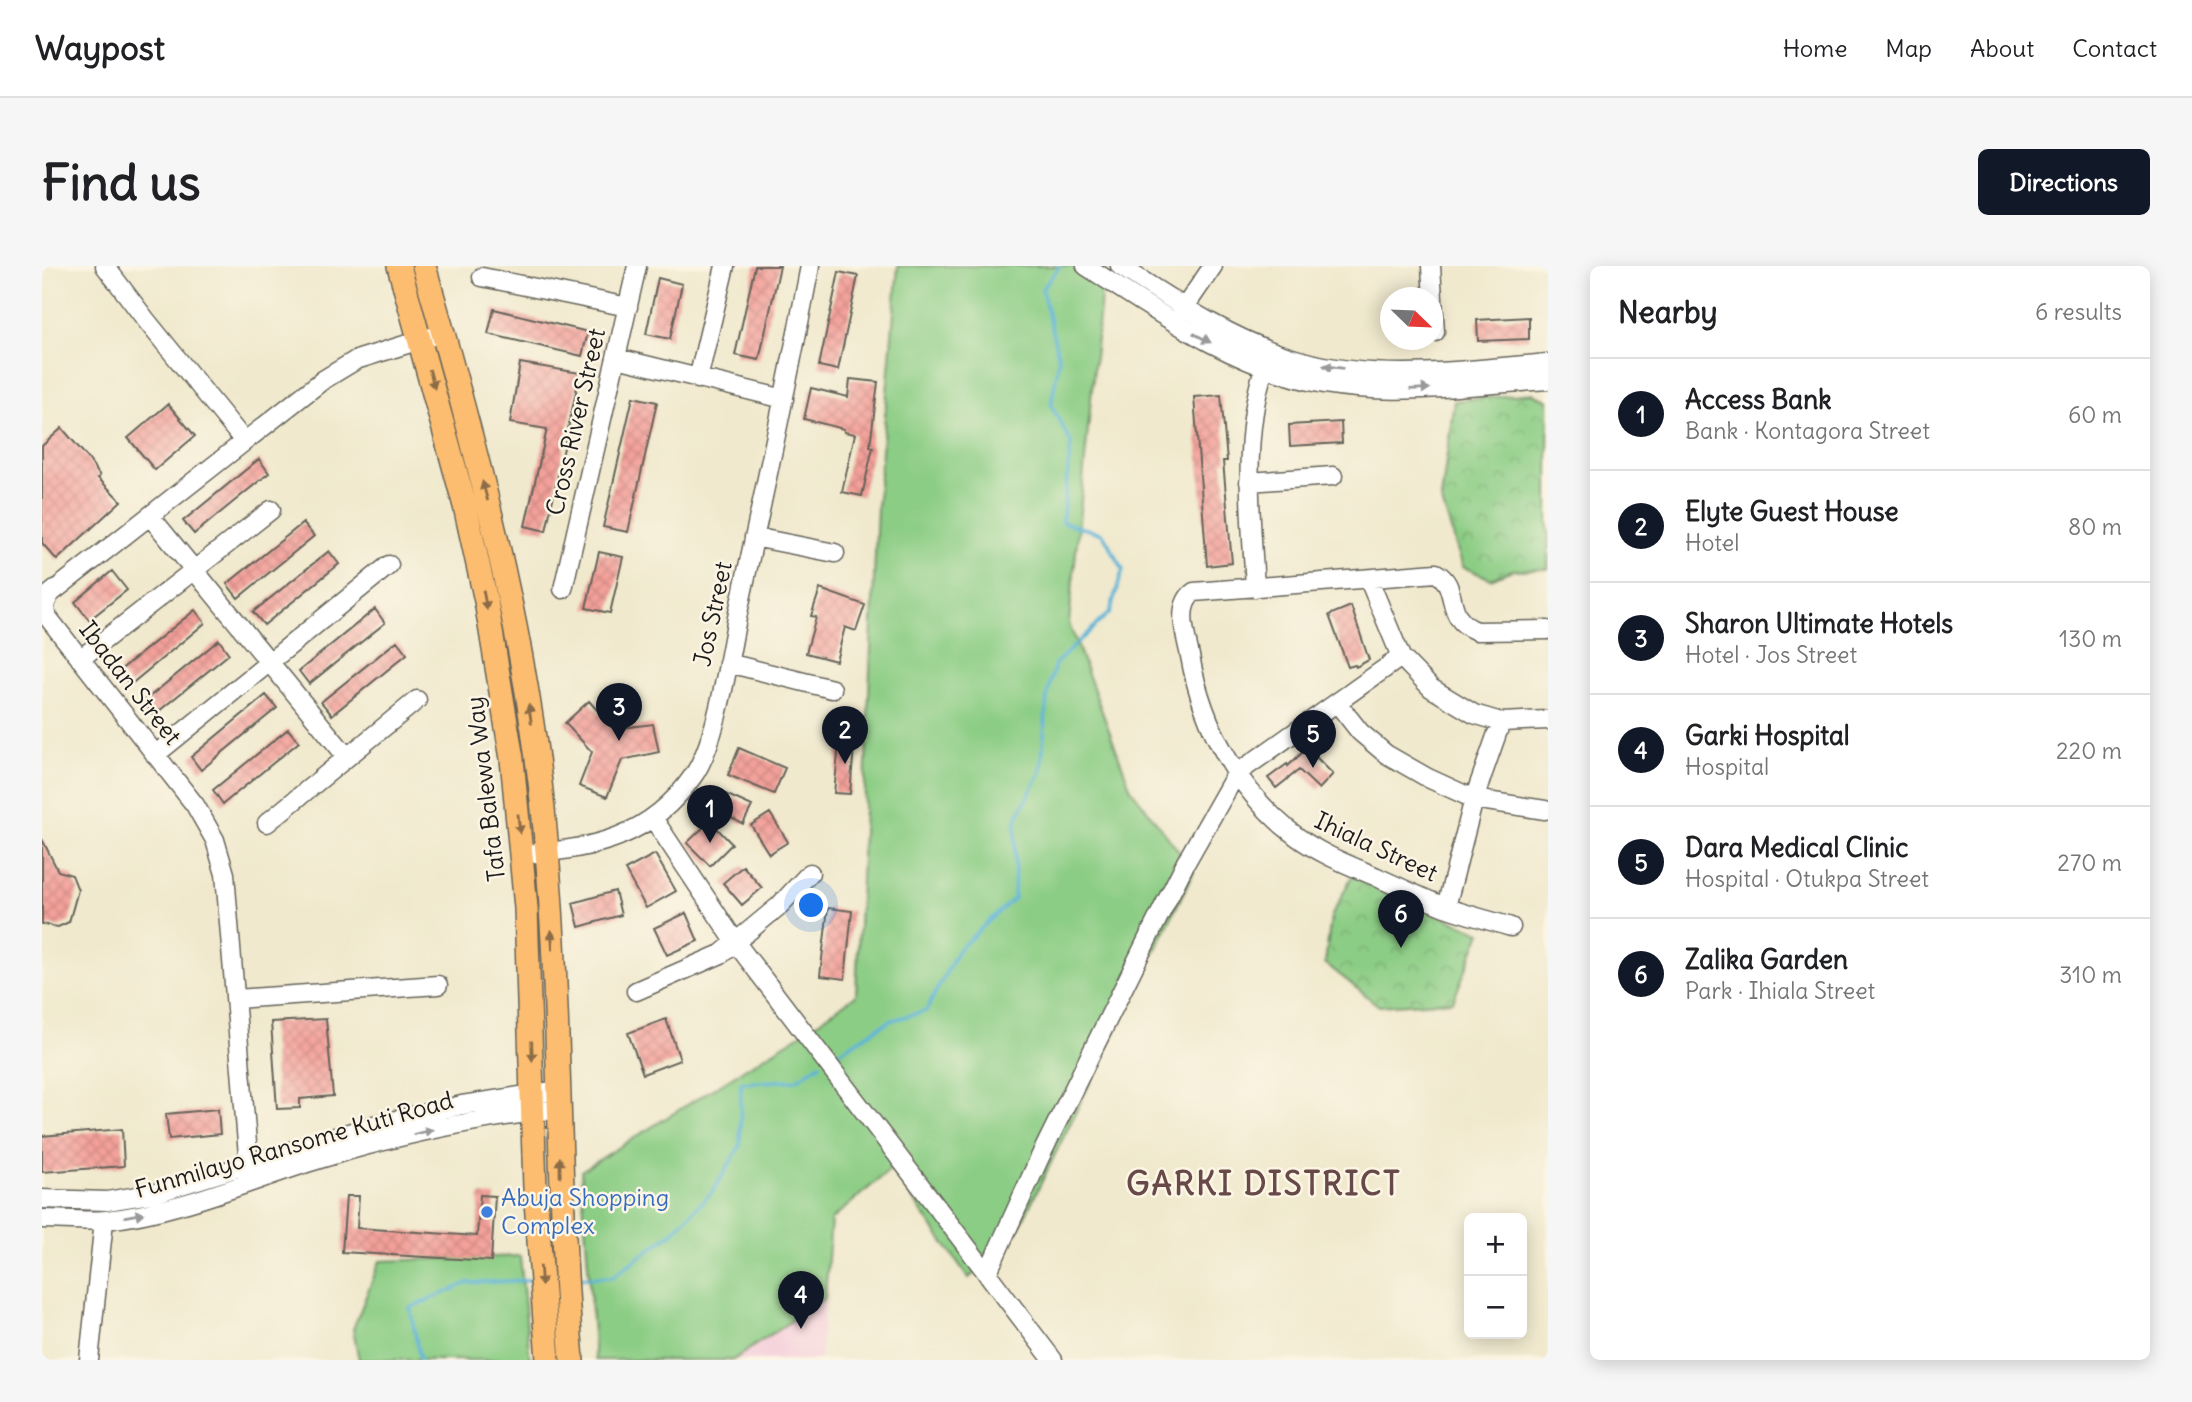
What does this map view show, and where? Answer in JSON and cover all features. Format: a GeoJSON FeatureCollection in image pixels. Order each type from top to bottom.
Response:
{"type":"FeatureCollection","features":[{"type":"Feature","properties":{"kind":"main road","name":"Tafa Balewa Way"},"geometry":{"type":"LineString","coordinates":[[399,266],[465,506],[486,601],[512,759],[523,854],[538,1236],[548,1360]]}},
{"type":"Feature","properties":{"kind":"main road","name":"Tafa Balewa Way"},"geometry":{"type":"LineString","coordinates":[[424,266],[489,503],[536,752],[547,853],[559,1099],[562,1236],[572,1360]]}},
{"type":"Feature","properties":{"kind":"street"},"geometry":{"type":"LineString","coordinates":[[105,266],[244,441]]}},
{"type":"Feature","properties":{"kind":"street","name":"Cross River Street"},"geometry":{"type":"LineString","coordinates":[[563,589],[637,266]]}},
{"type":"Feature","properties":{"kind":"street"},"geometry":{"type":"LineString","coordinates":[[698,379],[725,266]]}},
{"type":"Feature","properties":{"kind":"street","name":"Jos Street"},"geometry":{"type":"LineString","coordinates":[[523,854],[594,846],[626,835],[653,818],[695,775],[714,722],[728,663],[810,266]]}},
{"type":"Feature","properties":{"kind":"street"},"geometry":{"type":"LineString","coordinates":[[1086,266],[1125,277],[1185,307],[1268,359],[1410,373],[1548,363]]}},
{"type":"Feature","properties":{"kind":"street"},"geometry":{"type":"LineString","coordinates":[[1174,323],[1213,266]]}},
{"type":"Feature","properties":{"kind":"street"},"geometry":{"type":"LineString","coordinates":[[1431,266],[1432,287]]}},
{"type":"Feature","properties":{"kind":"street"},"geometry":{"type":"LineString","coordinates":[[482,277],[628,307]]}},
{"type":"Feature","properties":{"kind":"street"},"geometry":{"type":"LineString","coordinates":[[1125,277],[1174,323],[1324,384],[1454,388],[1548,380]]}},
{"type":"Feature","properties":{"kind":"street","name":"Ibadan Street"},"geometry":{"type":"LineString","coordinates":[[250,1172],[225,874],[215,840],[195,805],[46,615],[45,605],[50,594],[323,380],[356,360],[443,332]]}},
{"type":"Feature","properties":{"kind":"street"},"geometry":{"type":"LineString","coordinates":[[617,358],[784,399]]}},
{"type":"Feature","properties":{"kind":"street"},"geometry":{"type":"LineString","coordinates":[[1255,589],[1249,482],[1252,424],[1268,359]]}},
{"type":"Feature","properties":{"kind":"street"},"geometry":{"type":"LineString","coordinates":[[1249,482],[1333,476]]}},
{"type":"Feature","properties":{"kind":"street"},"geometry":{"type":"LineString","coordinates":[[80,659],[271,510]]}},
{"type":"Feature","properties":{"kind":"street"},"geometry":{"type":"LineString","coordinates":[[150,516],[347,757]]}},
{"type":"Feature","properties":{"kind":"street"},"geometry":{"type":"LineString","coordinates":[[754,537],[835,553]]}},
{"type":"Feature","properties":{"kind":"street"},"geometry":{"type":"LineString","coordinates":[[155,755],[389,565]]}},
{"type":"Feature","properties":{"kind":"street","name":"Ihiala Street"},"geometry":{"type":"LineString","coordinates":[[1511,927],[1446,907],[1326,854],[1297,837],[1253,795],[1236,774],[1201,704],[1191,667],[1183,607],[1187,597],[1194,592],[1436,573],[1448,584],[1453,608],[1467,628],[1477,631],[1548,630]]}},
{"type":"Feature","properties":{"kind":"street"},"geometry":{"type":"LineString","coordinates":[[1369,580],[1401,657],[1423,680],[1450,701],[1474,714],[1501,722],[1548,720]]}},
{"type":"Feature","properties":{"kind":"street"},"geometry":{"type":"LineString","coordinates":[[987,1274],[1040,1157],[1141,952],[1186,862],[1236,774],[1401,657]]}},
{"type":"Feature","properties":{"kind":"street"},"geometry":{"type":"LineString","coordinates":[[728,663],[832,689]]}},
{"type":"Feature","properties":{"kind":"street"},"geometry":{"type":"LineString","coordinates":[[267,823],[416,700]]}},
{"type":"Feature","properties":{"kind":"street"},"geometry":{"type":"LineString","coordinates":[[1338,704],[1360,732],[1386,754],[1428,778],[1474,799],[1545,810]]}},
{"type":"Feature","properties":{"kind":"street"},"geometry":{"type":"LineString","coordinates":[[1446,907],[1474,799],[1501,722]]}},
{"type":"Feature","properties":{"kind":"street"},"geometry":{"type":"LineString","coordinates":[[653,818],[736,943],[1053,1360]]}},
{"type":"Feature","properties":{"kind":"street"},"geometry":{"type":"LineString","coordinates":[[636,990],[702,963],[736,943],[779,906],[810,873]]}},
{"type":"Feature","properties":{"kind":"street"},"geometry":{"type":"LineString","coordinates":[[236,999],[438,985]]}},
{"type":"Feature","properties":{"kind":"street","name":"Funmilayo Ransome Kuti Road"},"geometry":{"type":"LineString","coordinates":[[42,1219],[104,1221],[158,1211],[250,1172],[374,1125],[462,1105],[559,1099]]}},
{"type":"Feature","properties":{"kind":"street","name":"Funmilayo Ransome Kuti Road"},"geometry":{"type":"LineString","coordinates":[[42,1199],[107,1201],[250,1172]]}},
{"type":"Feature","properties":{"kind":"street"},"geometry":{"type":"LineString","coordinates":[[89,1360],[104,1221]]}},
{"type":"Feature","properties":{"kind":"shaded area"},"geometry":{"type":"Polygon","coordinates":[[[825,1298],[820,1360],[733,1360],[825,1298]]]}},
{"type":"Feature","properties":{"kind":"green space"},"geometry":{"type":"Polygon","coordinates":[[[898,266],[1104,266],[1069,623],[1131,789],[1194,871],[1016,1234],[969,1278],[891,1169],[831,1220],[825,1298],[733,1360],[595,1360],[581,1171],[804,1032],[856,995],[877,508],[898,266]]]}},
{"type":"Feature","properties":{"kind":"green space"},"geometry":{"type":"Polygon","coordinates":[[[1532,393],[1548,400],[1548,569],[1512,570],[1491,579],[1463,567],[1441,499],[1454,401],[1532,393]]]}},
{"type":"Feature","properties":{"kind":"green space"},"geometry":{"type":"Polygon","coordinates":[[[1352,876],[1397,899],[1481,932],[1453,1001],[1379,1006],[1325,963],[1331,917],[1352,876]]]}},
{"type":"Feature","properties":{"kind":"green space"},"geometry":{"type":"Polygon","coordinates":[[[520,1256],[530,1360],[359,1360],[353,1329],[380,1261],[520,1256]]]}},
{"type":"Feature","properties":{"kind":"building"},"geometry":{"type":"Polygon","coordinates":[[[755,266],[780,266],[759,360],[735,355],[755,266]]]}},
{"type":"Feature","properties":{"kind":"building"},"geometry":{"type":"Polygon","coordinates":[[[839,272],[858,276],[838,370],[819,366],[839,272]]]}},
{"type":"Feature","properties":{"kind":"building"},"geometry":{"type":"Polygon","coordinates":[[[658,278],[682,284],[670,339],[646,334],[658,278]]]}},
{"type":"Feature","properties":{"kind":"building"},"geometry":{"type":"Polygon","coordinates":[[[494,309],[588,332],[582,356],[488,334],[494,309]]]}},
{"type":"Feature","properties":{"kind":"building"},"geometry":{"type":"Polygon","coordinates":[[[1529,317],[1529,339],[1478,341],[1477,320],[1529,317]]]}},
{"type":"Feature","properties":{"kind":"building"},"geometry":{"type":"Polygon","coordinates":[[[520,363],[580,373],[546,531],[525,526],[547,429],[510,423],[520,363]]]}},
{"type":"Feature","properties":{"kind":"building"},"geometry":{"type":"Polygon","coordinates":[[[850,379],[878,382],[870,446],[873,447],[862,496],[842,492],[855,434],[804,419],[811,388],[848,397],[850,379]]]}},
{"type":"Feature","properties":{"kind":"building"},"geometry":{"type":"Polygon","coordinates":[[[1221,395],[1227,461],[1223,461],[1232,563],[1207,566],[1194,397],[1221,395]]]}},
{"type":"Feature","properties":{"kind":"building"},"geometry":{"type":"Polygon","coordinates":[[[633,397],[657,402],[628,532],[603,527],[633,397]]]}},
{"type":"Feature","properties":{"kind":"building"},"geometry":{"type":"Polygon","coordinates":[[[168,404],[195,436],[155,470],[128,438],[168,404]]]}},
{"type":"Feature","properties":{"kind":"building"},"geometry":{"type":"Polygon","coordinates":[[[1341,422],[1342,443],[1290,446],[1289,425],[1341,422]]]}},
{"type":"Feature","properties":{"kind":"building"},"geometry":{"type":"Polygon","coordinates":[[[62,428],[87,457],[100,476],[98,478],[121,501],[57,560],[42,543],[42,446],[62,428]]]}},
{"type":"Feature","properties":{"kind":"building"},"geometry":{"type":"Polygon","coordinates":[[[259,459],[269,473],[194,534],[183,521],[259,459]]]}},
{"type":"Feature","properties":{"kind":"building"},"geometry":{"type":"Polygon","coordinates":[[[303,523],[314,536],[238,598],[227,584],[303,523]]]}},
{"type":"Feature","properties":{"kind":"building"},"geometry":{"type":"Polygon","coordinates":[[[329,551],[339,564],[264,625],[253,612],[329,551]]]}},
{"type":"Feature","properties":{"kind":"building"},"geometry":{"type":"Polygon","coordinates":[[[599,552],[623,557],[610,613],[586,608],[599,552]]]}},
{"type":"Feature","properties":{"kind":"building"},"geometry":{"type":"Polygon","coordinates":[[[112,571],[127,590],[89,620],[75,602],[112,571]]]}},
{"type":"Feature","properties":{"kind":"building"},"geometry":{"type":"Polygon","coordinates":[[[820,589],[865,605],[856,631],[845,627],[836,661],[806,653],[816,617],[811,616],[820,589]]]}},
{"type":"Feature","properties":{"kind":"building"},"geometry":{"type":"Polygon","coordinates":[[[1351,606],[1369,660],[1356,667],[1348,667],[1329,615],[1351,606]]]}},
{"type":"Feature","properties":{"kind":"building"},"geometry":{"type":"Polygon","coordinates":[[[375,609],[385,623],[309,684],[299,671],[375,609]]]}},
{"type":"Feature","properties":{"kind":"building"},"geometry":{"type":"Polygon","coordinates":[[[195,610],[205,623],[130,685],[119,671],[195,610]]]}},
{"type":"Feature","properties":{"kind":"building"},"geometry":{"type":"Polygon","coordinates":[[[219,640],[229,654],[154,715],[143,702],[219,640]]]}},
{"type":"Feature","properties":{"kind":"building"},"geometry":{"type":"Polygon","coordinates":[[[397,641],[407,654],[332,715],[321,702],[397,641]]]}},
{"type":"Feature","properties":{"kind":"building"},"geometry":{"type":"Polygon","coordinates":[[[266,695],[277,708],[201,770],[191,757],[266,695]]]}},
{"type":"Feature","properties":{"kind":"building"},"geometry":{"type":"Polygon","coordinates":[[[589,701],[614,729],[653,724],[659,752],[622,760],[607,797],[579,786],[592,752],[565,723],[589,701]]]}},
{"type":"Feature","properties":{"kind":"building"},"geometry":{"type":"Polygon","coordinates":[[[288,729],[299,742],[223,804],[213,790],[288,729]]]}},
{"type":"Feature","properties":{"kind":"building"},"geometry":{"type":"Polygon","coordinates":[[[840,734],[855,735],[850,794],[834,793],[840,734]]]}},
{"type":"Feature","properties":{"kind":"building"},"geometry":{"type":"Polygon","coordinates":[[[739,748],[785,768],[774,794],[728,775],[739,748]]]}},
{"type":"Feature","properties":{"kind":"building"},"geometry":{"type":"Polygon","coordinates":[[[1307,748],[1333,774],[1319,789],[1299,770],[1276,788],[1268,778],[1287,764],[1288,766],[1307,748]]]}},
{"type":"Feature","properties":{"kind":"building"},"geometry":{"type":"Polygon","coordinates":[[[721,792],[752,806],[743,824],[713,809],[721,792]]]}},
{"type":"Feature","properties":{"kind":"building"},"geometry":{"type":"Polygon","coordinates":[[[770,813],[788,842],[769,854],[751,825],[770,813]]]}},
{"type":"Feature","properties":{"kind":"building"},"geometry":{"type":"Polygon","coordinates":[[[710,821],[732,844],[710,866],[687,843],[710,821]]]}},
{"type":"Feature","properties":{"kind":"building"},"geometry":{"type":"Polygon","coordinates":[[[42,839],[58,871],[72,875],[78,890],[69,922],[58,927],[42,924],[42,839]]]}},
{"type":"Feature","properties":{"kind":"building"},"geometry":{"type":"Polygon","coordinates":[[[655,854],[676,891],[646,908],[625,870],[655,854]]]}},
{"type":"Feature","properties":{"kind":"building"},"geometry":{"type":"Polygon","coordinates":[[[743,866],[762,888],[742,905],[723,883],[743,866]]]}},
{"type":"Feature","properties":{"kind":"building"},"geometry":{"type":"Polygon","coordinates":[[[615,891],[621,915],[579,927],[573,903],[615,891]]]}},
{"type":"Feature","properties":{"kind":"building"},"geometry":{"type":"Polygon","coordinates":[[[828,908],[852,911],[845,979],[820,976],[828,908]]]}},
{"type":"Feature","properties":{"kind":"building"},"geometry":{"type":"Polygon","coordinates":[[[686,913],[698,941],[667,955],[654,928],[686,913]]]}},
{"type":"Feature","properties":{"kind":"building"},"geometry":{"type":"Polygon","coordinates":[[[326,1019],[333,1096],[300,1099],[300,1108],[277,1109],[271,1022],[326,1019]]]}},
{"type":"Feature","properties":{"kind":"building"},"geometry":{"type":"Polygon","coordinates":[[[666,1019],[680,1060],[643,1074],[628,1033],[666,1019]]]}},
{"type":"Feature","properties":{"kind":"building"},"geometry":{"type":"Polygon","coordinates":[[[218,1109],[220,1134],[169,1139],[166,1114],[218,1109]]]}},
{"type":"Feature","properties":{"kind":"building"},"geometry":{"type":"Polygon","coordinates":[[[122,1129],[124,1166],[42,1172],[42,1136],[122,1129]]]}},
{"type":"Feature","properties":{"kind":"building","name":"Abuja Shopping Complex"},"geometry":{"type":"Polygon","coordinates":[[[480,1195],[495,1196],[491,1261],[342,1252],[346,1196],[359,1196],[357,1228],[477,1236],[480,1195]]]}},
{"type":"Feature","properties":{"kind":"waterway"},"geometry":{"type":"LineString","coordinates":[[829,1058],[889,1021],[926,1011],[958,950],[1014,898],[1016,819],[1041,772],[1047,697],[1055,664],[1110,612],[1123,569],[1103,534],[1062,522],[1071,443],[1051,405],[1059,360],[1042,289],[1060,266]]}},
{"type":"Feature","properties":{"kind":"waterway"},"geometry":{"type":"LineString","coordinates":[[574,1278],[612,1277],[671,1234],[713,1191],[740,1146],[741,1083],[796,1080],[820,1064]]}},
{"type":"Feature","properties":{"kind":"waterway"},"geometry":{"type":"LineString","coordinates":[[420,1360],[410,1308],[468,1283],[535,1280]]}},
{"type":"Feature","properties":{"kind":"place","name":"Sharon Ultimate Hotels"},"geometry":{"type":"Point","coordinates":[619,741]}},
{"type":"Feature","properties":{"kind":"place","name":"Elyte Guest House"},"geometry":{"type":"Point","coordinates":[845,764]}},
{"type":"Feature","properties":{"kind":"place","name":"Dara Medical Clinic"},"geometry":{"type":"Point","coordinates":[1313,768]}},
{"type":"Feature","properties":{"kind":"place","name":"Access Bank"},"geometry":{"type":"Point","coordinates":[710,843]}},
{"type":"Feature","properties":{"kind":"place","name":"Zalika Garden"},"geometry":{"type":"Point","coordinates":[1401,948]}},
{"type":"Feature","properties":{"kind":"place","name":"Abuja Shopping Complex"},"geometry":{"type":"Point","coordinates":[487,1212]}},
{"type":"Feature","properties":{"kind":"place","name":"Garki Hospital"},"geometry":{"type":"Point","coordinates":[801,1329]}},
{"type":"Feature","properties":{"kind":"district","name":"GARKI DISTRICT"},"geometry":{"type":"Point","coordinates":[1264,1184]}}]}
